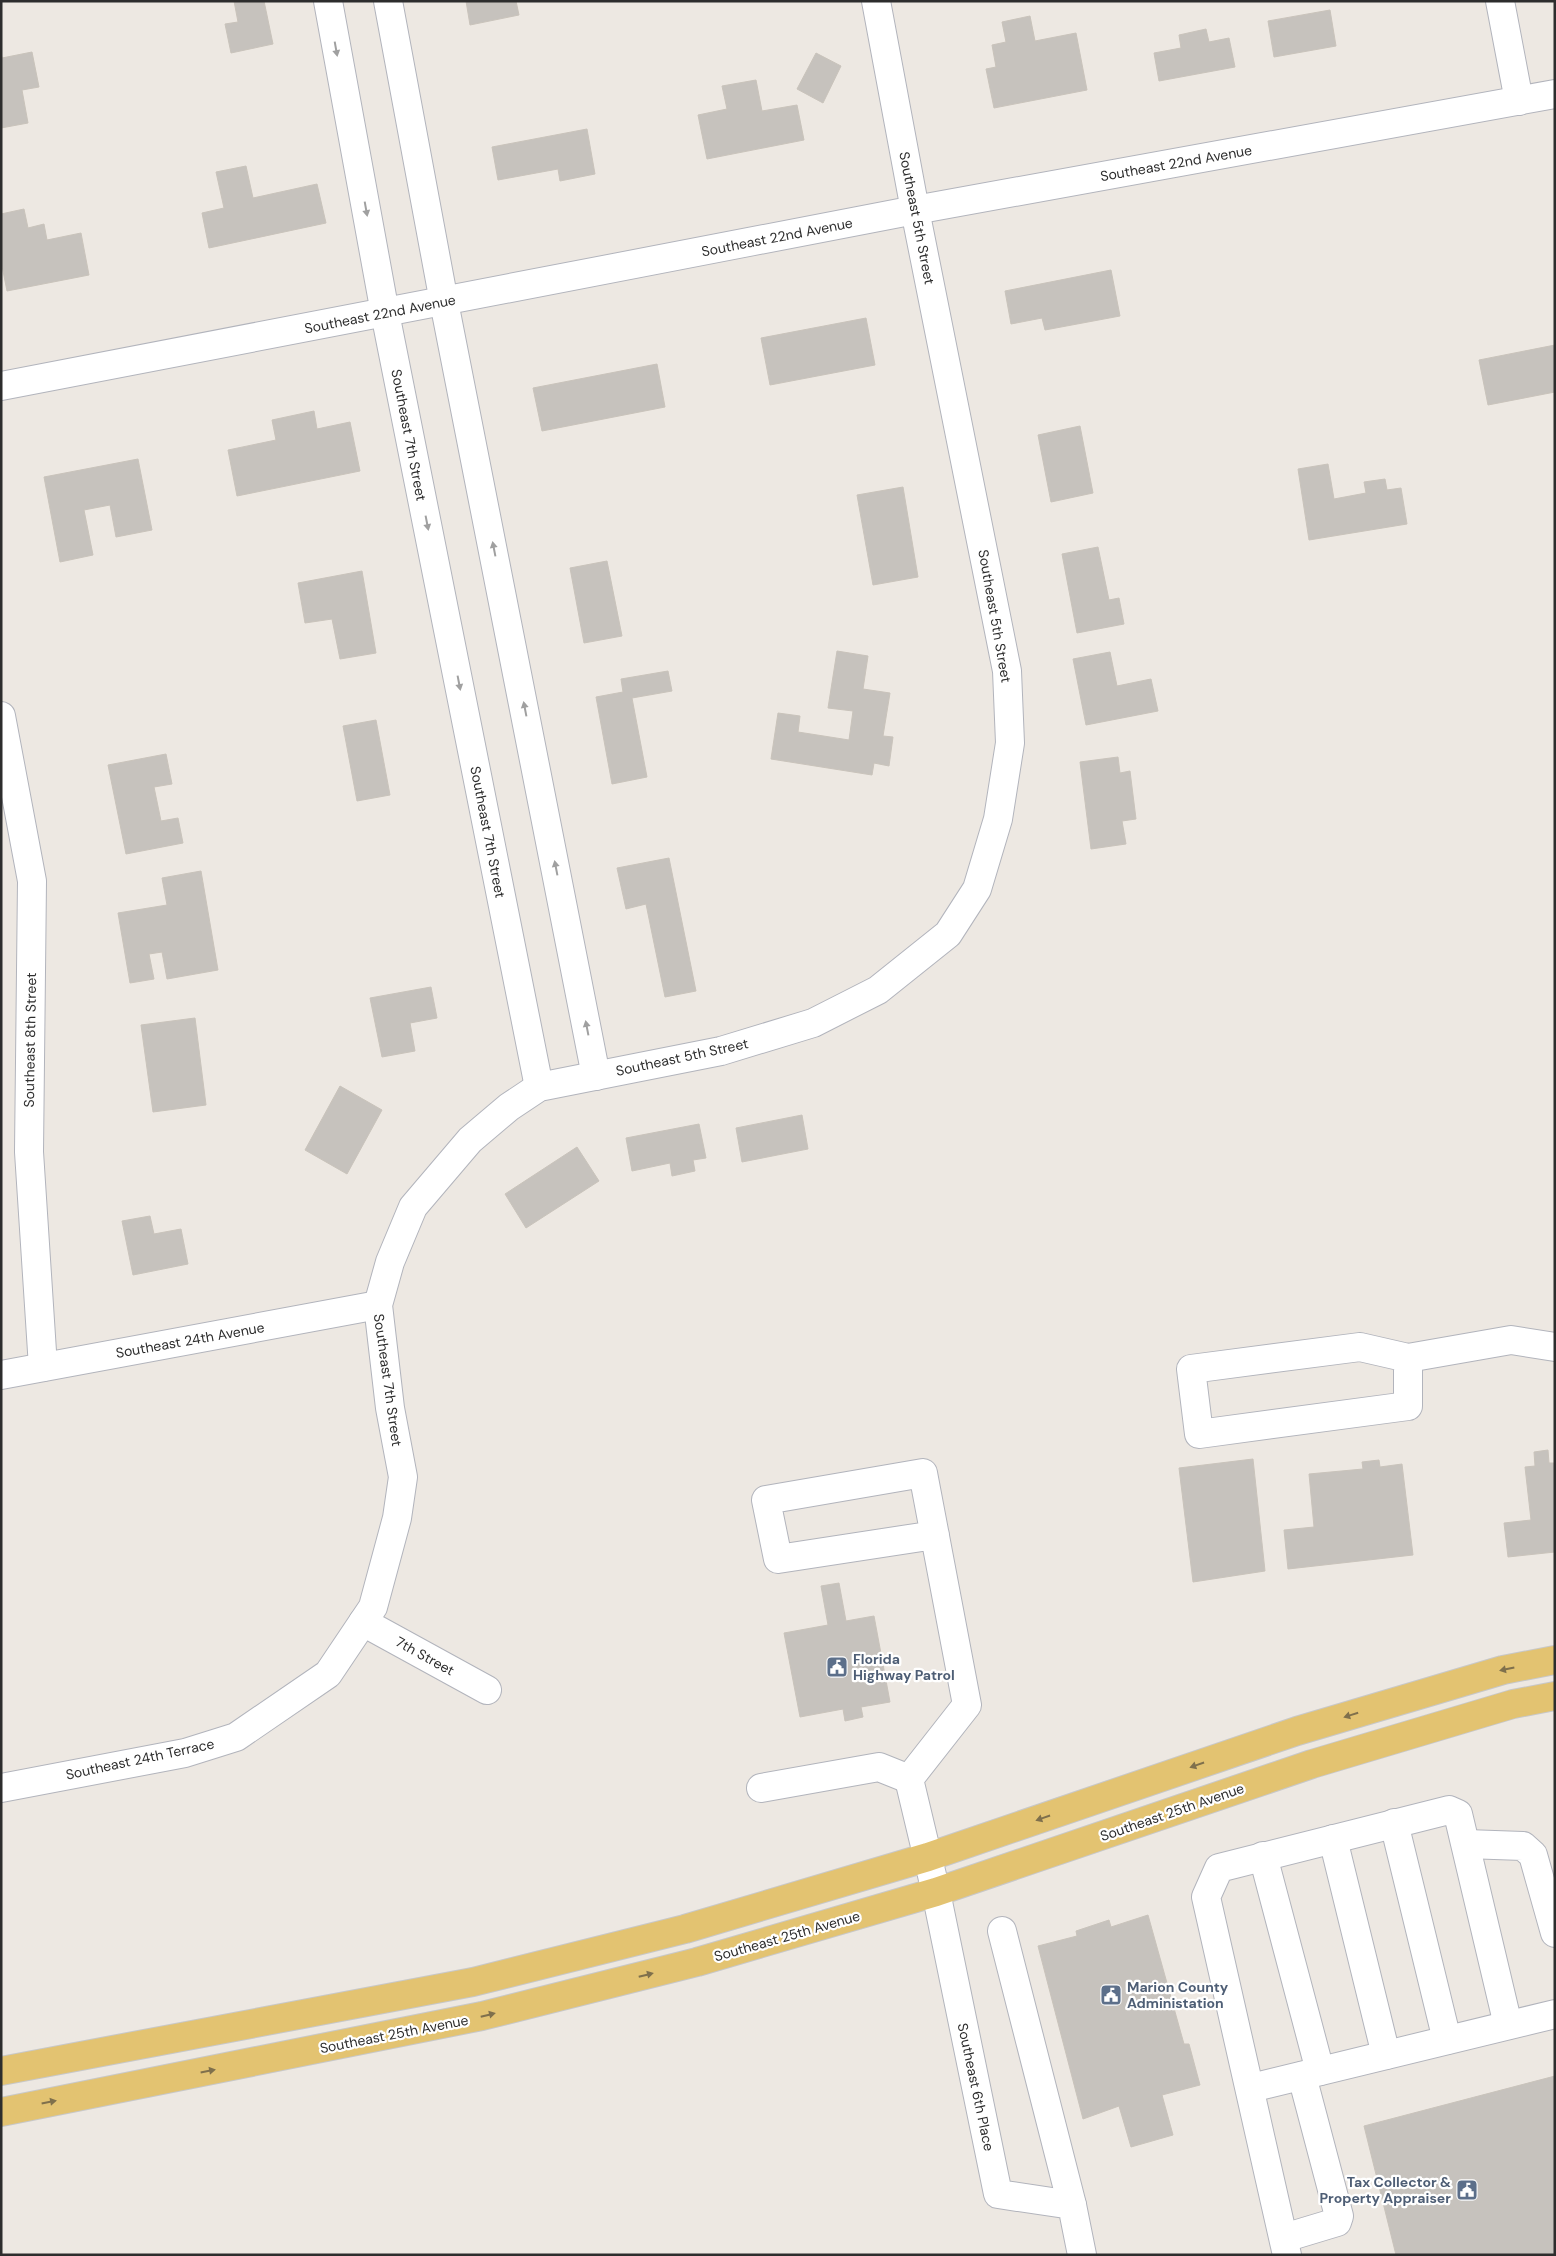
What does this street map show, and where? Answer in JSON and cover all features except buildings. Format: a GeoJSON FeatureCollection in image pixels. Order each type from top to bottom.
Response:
{"type":"FeatureCollection","features":[{"type":"Feature","properties":{"kind":"main road"},"geometry":{"type":"LineString","coordinates":[[1,2071],[473,1982],[685,1929],[928,1857],[1297,1731],[1503,1670],[1555,1660]]}},
{"type":"Feature","properties":{"kind":"main road","name":"Southeast 25th Avenue"},"geometry":{"type":"LineString","coordinates":[[1,2112],[482,2016],[697,1962],[936,1892],[1312,1764],[1514,1704],[1555,1696]]}},
{"type":"Feature","properties":{"kind":"street","name":"Southeast 7th Street"},"geometry":{"type":"LineString","coordinates":[[328,1],[385,313],[539,1087],[509,1107],[470,1140],[413,1208],[390,1262],[378,1305],[390,1408],[403,1477],[397,1518],[368,1614]]}},
{"type":"Feature","properties":{"kind":"street"},"geometry":{"type":"LineString","coordinates":[[388,1],[444,302],[596,1076]]}},
{"type":"Feature","properties":{"kind":"street","name":"Southeast 5th Street"},"geometry":{"type":"LineString","coordinates":[[539,1087],[721,1051],[813,1024],[878,990],[948,934],[976,889],[998,819],[1010,743],[1007,671],[914,210],[876,1]]}},
{"type":"Feature","properties":{"kind":"street"},"geometry":{"type":"LineString","coordinates":[[1500,1],[1518,101]]}},
{"type":"Feature","properties":{"kind":"street","name":"Southeast 22nd Avenue"},"geometry":{"type":"LineString","coordinates":[[1,386],[914,210],[1555,94]]}},
{"type":"Feature","properties":{"kind":"street","name":"Southeast 8th Street"},"geometry":{"type":"LineString","coordinates":[[1,716],[32,881],[29,1152],[43,1367]]}},
{"type":"Feature","properties":{"kind":"street","name":"Southeast 24th Avenue"},"geometry":{"type":"LineString","coordinates":[[1,1375],[378,1305]]}},
{"type":"Feature","properties":{"kind":"street"},"geometry":{"type":"LineString","coordinates":[[1408,1358],[1408,1406],[1199,1434],[1191,1368],[1360,1347],[1408,1358],[1511,1340],[1555,1347]]}},
{"type":"Feature","properties":{"kind":"street"},"geometry":{"type":"LineString","coordinates":[[761,1788],[879,1767],[909,1779],[967,1705],[935,1535],[923,1473],[766,1500],[778,1559],[935,1535]]}},
{"type":"Feature","properties":{"kind":"street","name":"7th Street"},"geometry":{"type":"LineString","coordinates":[[368,1614],[488,1690]]}},
{"type":"Feature","properties":{"kind":"street","name":"Southeast 24th Terrace"},"geometry":{"type":"LineString","coordinates":[[1,1788],[185,1753],[236,1737],[328,1674],[368,1614]]}},
{"type":"Feature","properties":{"kind":"street","name":"Southeast 6th Place"},"geometry":{"type":"LineString","coordinates":[[909,1779],[936,1892],[998,2194],[1072,2205]]}},
{"type":"Feature","properties":{"kind":"street"},"geometry":{"type":"LineString","coordinates":[[1263,1856],[1311,2073],[1339,2216],[1337,2222],[1286,2247],[1252,2088],[1206,1897],[1219,1868],[1263,1856],[1449,1810],[1458,1814],[1508,2025]]}},
{"type":"Feature","properties":{"kind":"street"},"geometry":{"type":"LineString","coordinates":[[1394,1823],[1447,2040]]}},
{"type":"Feature","properties":{"kind":"street"},"geometry":{"type":"LineString","coordinates":[[1333,1839],[1386,2055]]}},
{"type":"Feature","properties":{"kind":"street"},"geometry":{"type":"LineString","coordinates":[[1466,1844],[1523,1846],[1533,1855],[1555,1933]]}},
{"type":"Feature","properties":{"kind":"street"},"geometry":{"type":"LineString","coordinates":[[1002,1931],[1072,2205],[1082,2255]]}},
{"type":"Feature","properties":{"kind":"street"},"geometry":{"type":"LineString","coordinates":[[1252,2088],[1555,2014]]}},
{"type":"Feature","properties":{"kind":"place","name":"Florida Highway Patrol"},"geometry":{"type":"Point","coordinates":[837,1667]}},
{"type":"Feature","properties":{"kind":"place","name":"Marion County Administation"},"geometry":{"type":"Point","coordinates":[1111,1995]}},
{"type":"Feature","properties":{"kind":"place","name":"Tax Collector & Property Appraiser"},"geometry":{"type":"Point","coordinates":[1467,2190]}}]}
